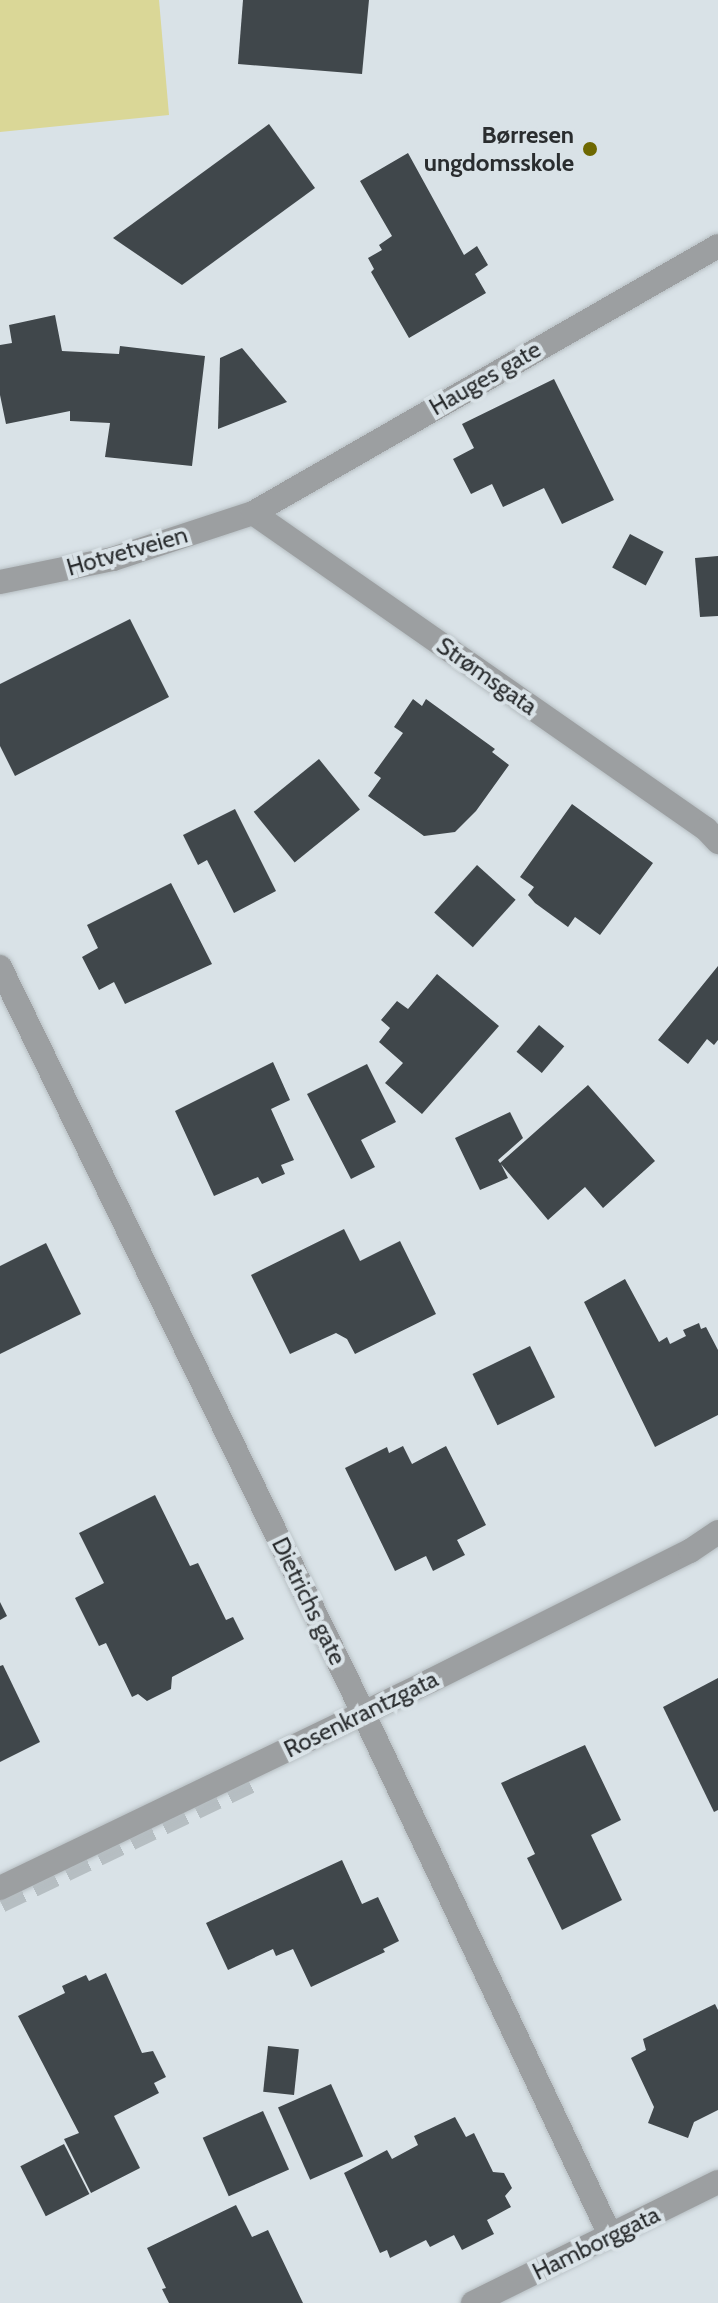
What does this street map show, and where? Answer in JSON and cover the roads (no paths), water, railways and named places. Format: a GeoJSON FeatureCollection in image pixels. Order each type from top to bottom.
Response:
{"type":"FeatureCollection","features":[{"type":"Feature","properties":{"kind":"street","name":"Hauges gate"},"geometry":{"type":"LineString","coordinates":[[253,513],[718,246]]}},
{"type":"Feature","properties":{"kind":"street","name":"Hotvetveien"},"geometry":{"type":"LineString","coordinates":[[0,582],[113,559],[253,513]]}},
{"type":"Feature","properties":{"kind":"street","name":"Strømsgata"},"geometry":{"type":"LineString","coordinates":[[253,513],[706,829],[718,842]]}},
{"type":"Feature","properties":{"kind":"street","name":"Dietrichs gate"},"geometry":{"type":"LineString","coordinates":[[0,967],[363,1714],[611,2237]]}},
{"type":"Feature","properties":{"kind":"street","name":"Rosenkrantzgata"},"geometry":{"type":"LineString","coordinates":[[0,1888],[363,1714],[690,1551],[718,1532]]}},
{"type":"Feature","properties":{"kind":"street","name":"Hamborggata"},"geometry":{"type":"LineString","coordinates":[[473,2303],[718,2182]]}},
{"type":"Feature","properties":{"kind":"tunnel"},"geometry":{"type":"LineString","coordinates":[[0,1901],[252,1780]]}},
{"type":"Feature","properties":{"kind":"place","name":"Børresen ungdomsskole"},"geometry":{"type":"Point","coordinates":[590,149]}}]}
